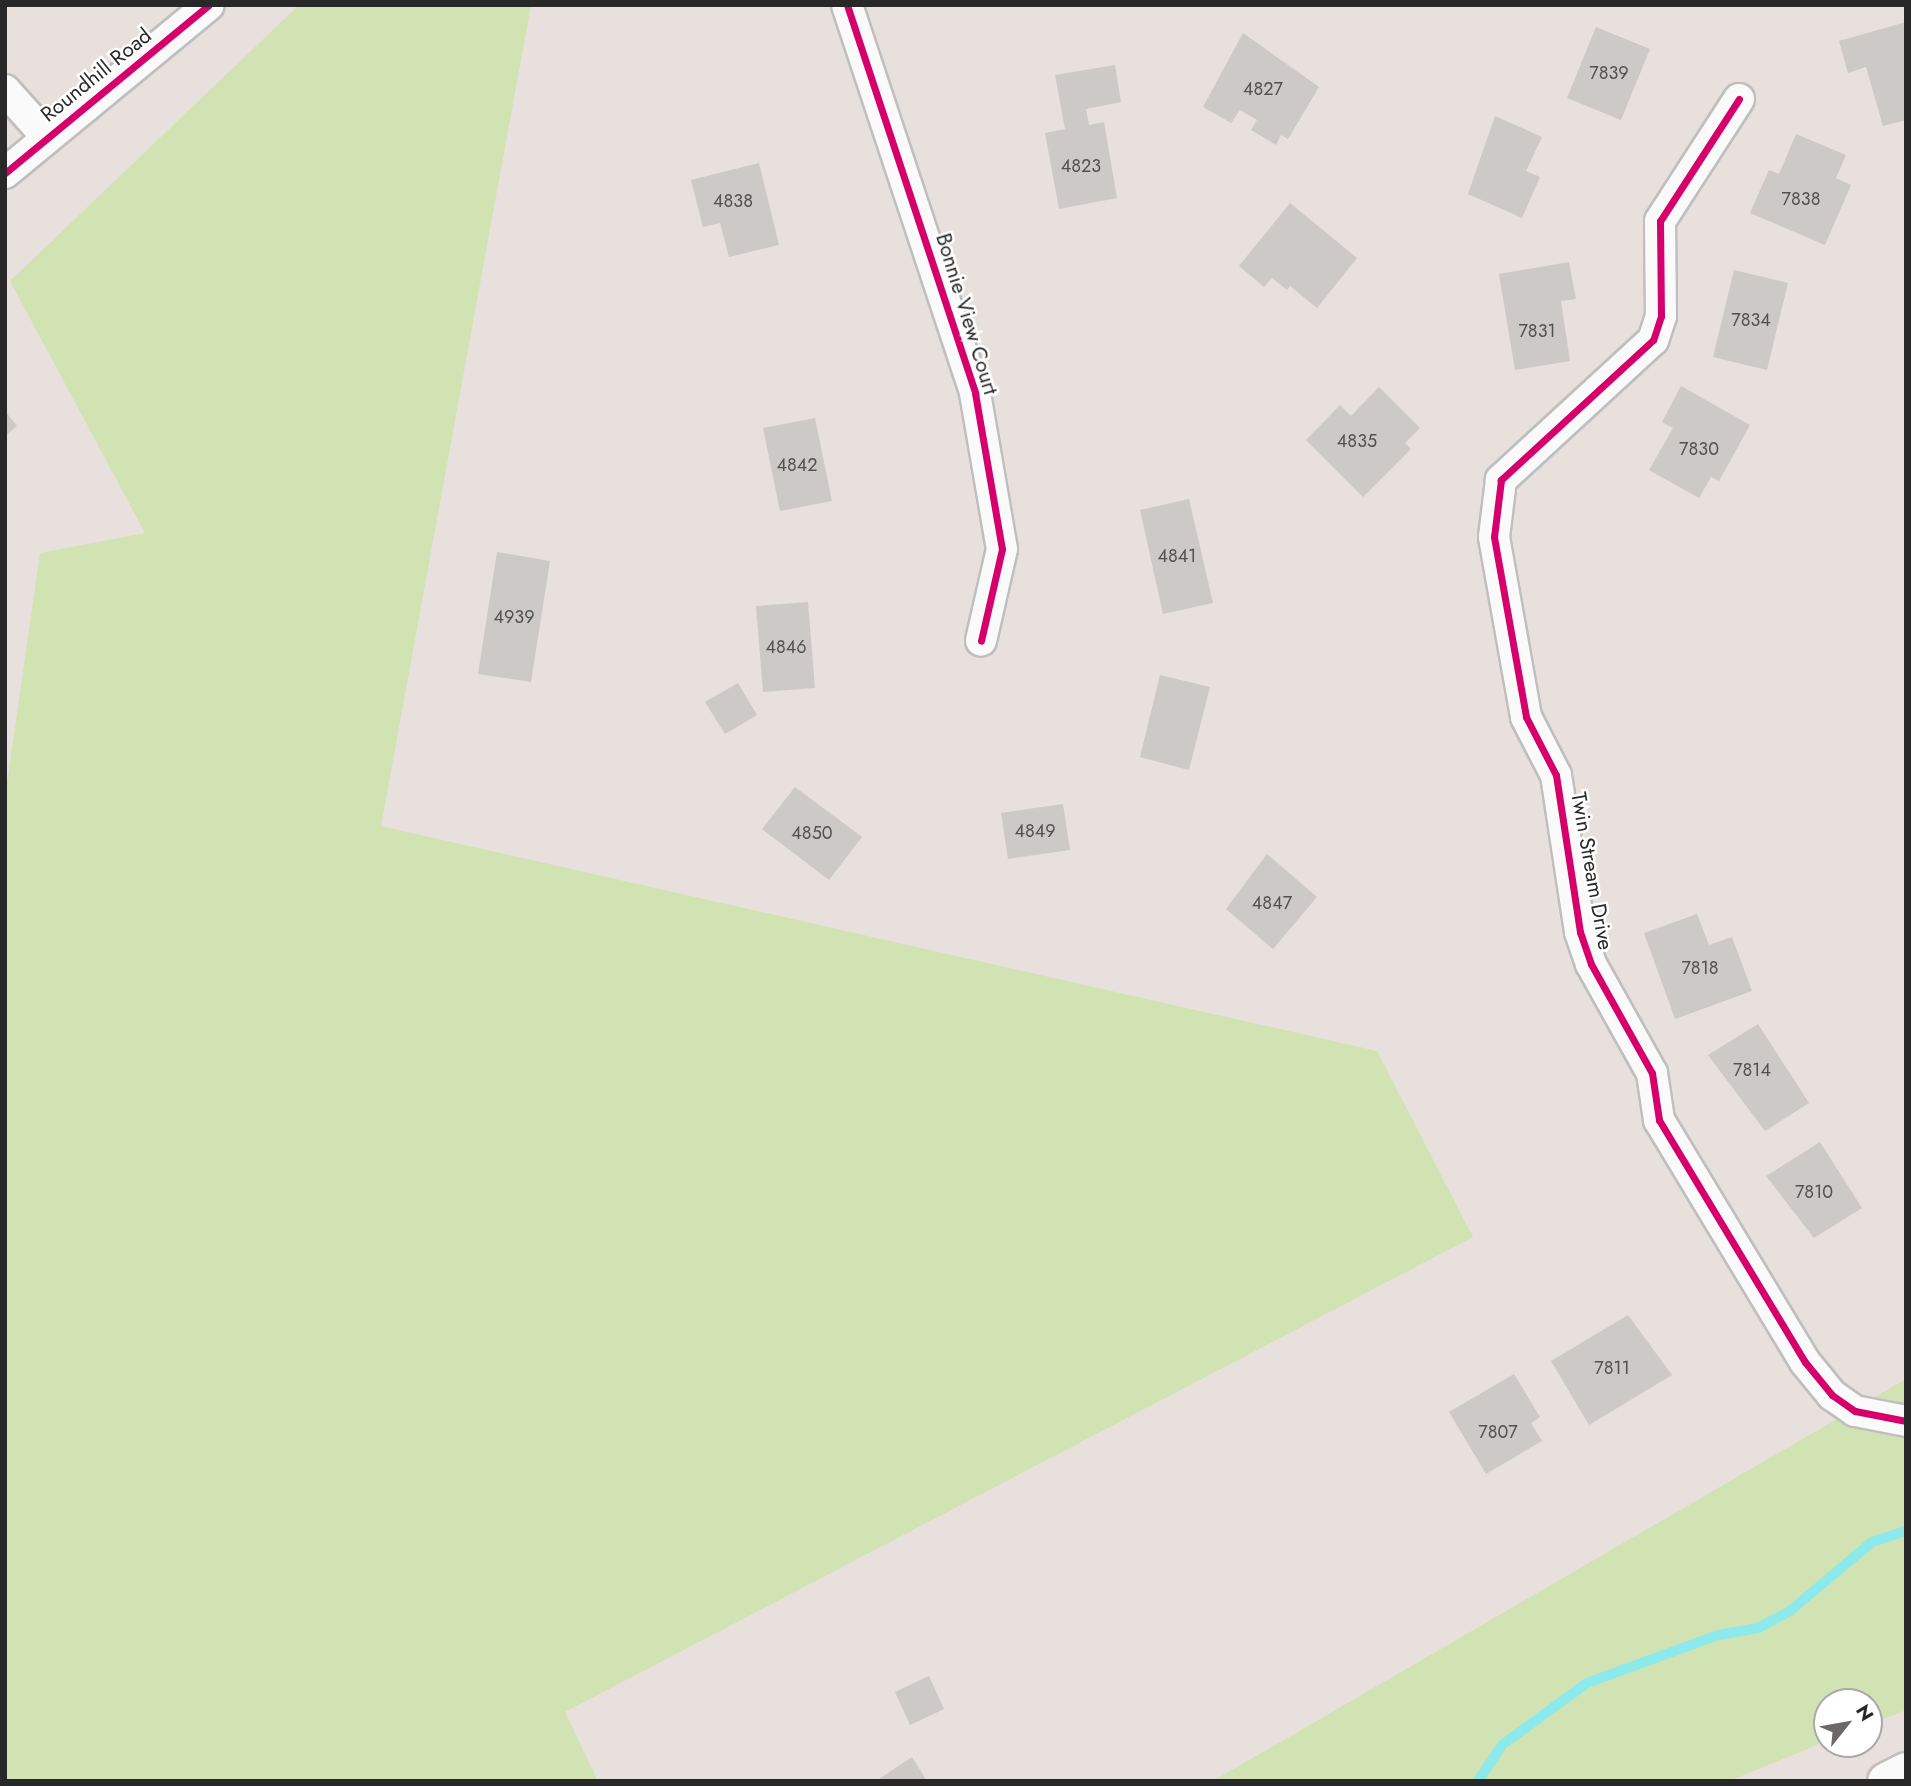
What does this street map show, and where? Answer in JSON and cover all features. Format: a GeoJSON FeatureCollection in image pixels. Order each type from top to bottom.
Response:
{"type":"FeatureCollection","features":[{"type":"Feature","properties":{"kind":"street","name":"Roundhill Road"},"geometry":{"type":"LineString","coordinates":[[5,173],[209,5]]}},
{"type":"Feature","properties":{"kind":"street","name":"Bonnie View Court"},"geometry":{"type":"LineString","coordinates":[[847,5],[975,393],[1002,549],[981,641]]}},
{"type":"Feature","properties":{"kind":"street"},"geometry":{"type":"LineString","coordinates":[[5,90],[47,137]]}},
{"type":"Feature","properties":{"kind":"street","name":"Twin Stream Drive"},"geometry":{"type":"LineString","coordinates":[[1739,99],[1660,221],[1661,316],[1653,340],[1501,480],[1494,537],[1526,717],[1559,789],[1580,932],[1591,964],[1652,1073],[1659,1120],[1825,1387],[1855,1411],[1906,1421]]}},
{"type":"Feature","properties":{"kind":"street"},"geometry":{"type":"LineString","coordinates":[[1886,1781],[1906,1771]]}},
{"type":"Feature","properties":{"kind":"green space"},"geometry":{"type":"Polygon","coordinates":[[[299,5],[531,5],[381,826],[1377,1051],[1473,1237],[565,1712],[598,1781],[5,1781],[5,797],[40,553],[145,533],[10,281],[299,5]]]}},
{"type":"Feature","properties":{"kind":"green space"},"geometry":{"type":"Polygon","coordinates":[[[1906,1379],[1906,1710],[1883,1719],[1883,1688],[1813,1688],[1813,1747],[1729,1781],[1213,1781],[1906,1379]]]}},
{"type":"Feature","properties":{"kind":"building"},"geometry":{"type":"Polygon","coordinates":[[[1906,22],[1906,120],[1883,126],[1866,67],[1848,73],[1839,41],[1906,22]]]}},
{"type":"Feature","properties":{"kind":"building"},"geometry":{"type":"Polygon","coordinates":[[[1596,27],[1650,49],[1621,120],[1567,98],[1596,27]]]}},
{"type":"Feature","properties":{"kind":"building"},"geometry":{"type":"Polygon","coordinates":[[[1243,33],[1319,87],[1288,139],[1281,135],[1276,145],[1251,130],[1257,120],[1240,110],[1231,123],[1203,107],[1243,33]]]}},
{"type":"Feature","properties":{"kind":"building"},"geometry":{"type":"Polygon","coordinates":[[[1115,65],[1121,102],[1086,109],[1089,125],[1104,122],[1117,198],[1059,209],[1045,133],[1065,129],[1055,75],[1115,65]]]}},
{"type":"Feature","properties":{"kind":"building"},"geometry":{"type":"Polygon","coordinates":[[[1495,116],[1542,137],[1526,171],[1540,177],[1522,218],[1468,194],[1495,116]]]}},
{"type":"Feature","properties":{"kind":"building"},"geometry":{"type":"Polygon","coordinates":[[[1796,134],[1846,155],[1836,178],[1851,185],[1825,245],[1750,213],[1769,170],[1779,174],[1796,134]]]}},
{"type":"Feature","properties":{"kind":"building"},"geometry":{"type":"Polygon","coordinates":[[[759,163],[779,245],[729,257],[720,223],[703,227],[691,180],[759,163]]]}},
{"type":"Feature","properties":{"kind":"building"},"geometry":{"type":"Polygon","coordinates":[[[1290,203],[1357,258],[1317,308],[1290,286],[1287,290],[1272,278],[1264,287],[1239,266],[1290,203]]]}},
{"type":"Feature","properties":{"kind":"building"},"geometry":{"type":"Polygon","coordinates":[[[1569,262],[1576,299],[1561,301],[1570,361],[1515,370],[1499,274],[1569,262]]]}},
{"type":"Feature","properties":{"kind":"building"},"geometry":{"type":"Polygon","coordinates":[[[1734,270],[1788,283],[1767,370],[1713,357],[1734,270]]]}},
{"type":"Feature","properties":{"kind":"building"},"geometry":{"type":"Polygon","coordinates":[[[1681,386],[1750,425],[1719,481],[1711,477],[1699,498],[1649,470],[1673,428],[1662,422],[1681,386]]]}},
{"type":"Feature","properties":{"kind":"building"},"geometry":{"type":"Polygon","coordinates":[[[1379,387],[1420,428],[1405,443],[1411,449],[1363,497],[1306,440],[1340,405],[1351,416],[1379,387]]]}},
{"type":"Feature","properties":{"kind":"building"},"geometry":{"type":"Polygon","coordinates":[[[5,411],[17,426],[5,436],[5,411]]]}},
{"type":"Feature","properties":{"kind":"building"},"geometry":{"type":"Polygon","coordinates":[[[815,418],[832,501],[780,511],[763,428],[815,418]]]}},
{"type":"Feature","properties":{"kind":"building"},"geometry":{"type":"Polygon","coordinates":[[[1189,499],[1213,603],[1163,614],[1140,510],[1189,499]]]}},
{"type":"Feature","properties":{"kind":"building"},"geometry":{"type":"Polygon","coordinates":[[[497,552],[550,561],[531,682],[478,674],[497,552]]]}},
{"type":"Feature","properties":{"kind":"building"},"geometry":{"type":"Polygon","coordinates":[[[808,602],[815,688],[763,692],[756,606],[808,602]]]}},
{"type":"Feature","properties":{"kind":"building"},"geometry":{"type":"Polygon","coordinates":[[[1160,675],[1210,687],[1189,770],[1140,757],[1160,675]]]}},
{"type":"Feature","properties":{"kind":"building"},"geometry":{"type":"Polygon","coordinates":[[[738,683],[757,715],[725,734],[705,702],[738,683]]]}},
{"type":"Feature","properties":{"kind":"building"},"geometry":{"type":"Polygon","coordinates":[[[795,787],[862,837],[829,880],[762,829],[795,787]]]}},
{"type":"Feature","properties":{"kind":"building"},"geometry":{"type":"Polygon","coordinates":[[[1063,804],[1070,850],[1008,859],[1001,813],[1063,804]]]}},
{"type":"Feature","properties":{"kind":"building"},"geometry":{"type":"Polygon","coordinates":[[[1267,854],[1317,897],[1273,949],[1226,909],[1267,854]]]}},
{"type":"Feature","properties":{"kind":"building"},"geometry":{"type":"Polygon","coordinates":[[[1697,914],[1709,945],[1732,937],[1752,991],[1675,1019],[1644,933],[1697,914]]]}},
{"type":"Feature","properties":{"kind":"building"},"geometry":{"type":"Polygon","coordinates":[[[1758,1024],[1809,1103],[1765,1131],[1708,1055],[1758,1024]]]}},
{"type":"Feature","properties":{"kind":"building"},"geometry":{"type":"Polygon","coordinates":[[[1820,1142],[1862,1208],[1814,1238],[1766,1176],[1820,1142]]]}},
{"type":"Feature","properties":{"kind":"building"},"geometry":{"type":"Polygon","coordinates":[[[1628,1315],[1672,1375],[1589,1425],[1551,1361],[1628,1315]]]}},
{"type":"Feature","properties":{"kind":"building"},"geometry":{"type":"Polygon","coordinates":[[[1514,1374],[1540,1417],[1531,1423],[1542,1441],[1486,1474],[1449,1412],[1514,1374]]]}},
{"type":"Feature","properties":{"kind":"building"},"geometry":{"type":"Polygon","coordinates":[[[929,1676],[944,1709],[910,1725],[895,1692],[929,1676]]]}},
{"type":"Feature","properties":{"kind":"building"},"geometry":{"type":"Polygon","coordinates":[[[912,1757],[927,1781],[876,1781],[912,1757]]]}},
{"type":"Feature","properties":{"kind":"waterway"},"geometry":{"type":"LineString","coordinates":[[1478,1781],[1502,1745],[1587,1683],[1718,1635],[1758,1628],[1790,1611],[1872,1542],[1906,1531]]}},
{"type":"Feature","properties":{"kind":"cycle path"},"geometry":{"type":"LineString","coordinates":[[5,173],[209,5]]}},
{"type":"Feature","properties":{"kind":"cycle path"},"geometry":{"type":"LineString","coordinates":[[847,5],[975,393],[1002,549],[981,641]]}},
{"type":"Feature","properties":{"kind":"cycle path"},"geometry":{"type":"LineString","coordinates":[[1739,99],[1660,221],[1661,316],[1653,340],[1501,480],[1494,537],[1526,717],[1556,775],[1580,932],[1591,964],[1652,1073],[1659,1120],[1805,1362],[1832,1395],[1855,1411],[1906,1421]]}}]}
